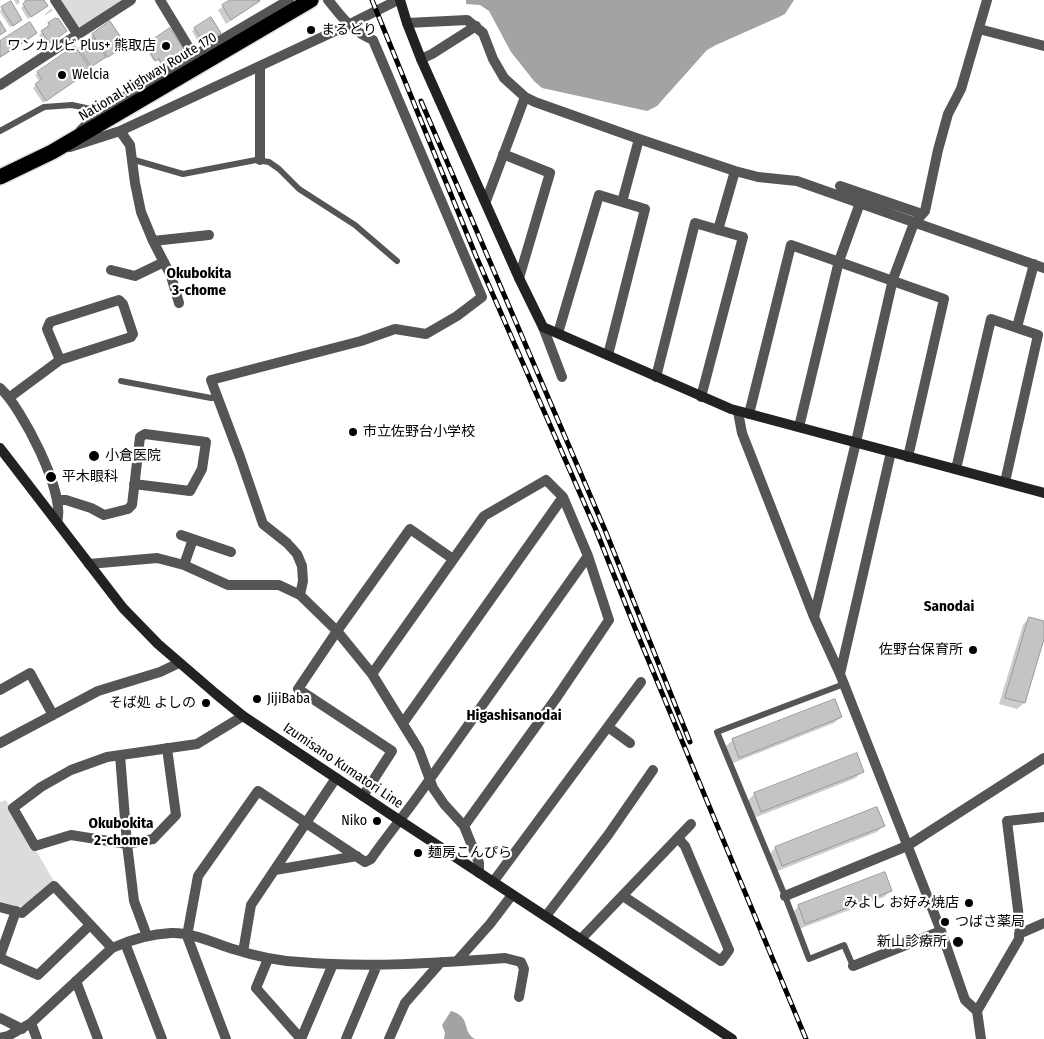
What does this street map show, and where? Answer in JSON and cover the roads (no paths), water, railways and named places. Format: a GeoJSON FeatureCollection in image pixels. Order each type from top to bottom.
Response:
{"type":"FeatureCollection","features":[{"type":"Feature","properties":{"kind":"highway","name":"National Highway Route 170"},"geometry":{"type":"LineString","coordinates":[[0,177],[52,152],[311,0]]}},
{"type":"Feature","properties":{"kind":"main road"},"geometry":{"type":"LineString","coordinates":[[399,0],[421,59],[519,278],[543,327],[738,412],[1044,493]]}},
{"type":"Feature","properties":{"kind":"main road","name":"Izumisano Kumatori Line"},"geometry":{"type":"LineString","coordinates":[[0,448],[123,608],[179,663],[243,716],[732,1039]]}},
{"type":"Feature","properties":{"kind":"street"},"geometry":{"type":"LineString","coordinates":[[55,0],[78,35]]}},
{"type":"Feature","properties":{"kind":"street"},"geometry":{"type":"LineString","coordinates":[[0,85],[132,0]]}},
{"type":"Feature","properties":{"kind":"street"},"geometry":{"type":"LineString","coordinates":[[160,0],[194,56]]}},
{"type":"Feature","properties":{"kind":"street"},"geometry":{"type":"LineString","coordinates":[[66,144],[100,111],[289,0]]}},
{"type":"Feature","properties":{"kind":"street"},"geometry":{"type":"LineString","coordinates":[[300,595],[303,582],[302,566],[296,554],[287,543],[263,524],[211,380],[361,341],[395,329],[426,334],[457,316],[482,297],[373,40],[359,34],[348,25],[328,0]]}},
{"type":"Feature","properties":{"kind":"street"},"geometry":{"type":"LineString","coordinates":[[52,152],[120,131],[260,67],[399,0]]}},
{"type":"Feature","properties":{"kind":"street"},"geometry":{"type":"LineString","coordinates":[[814,617],[856,442],[892,279],[914,222],[924,211],[948,114],[961,89],[987,0]]}},
{"type":"Feature","properties":{"kind":"street"},"geometry":{"type":"LineString","coordinates":[[407,24],[467,20],[483,33],[493,59],[504,78],[535,102],[639,140],[735,171],[758,177],[797,181],[1044,268]]}},
{"type":"Feature","properties":{"kind":"street"},"geometry":{"type":"LineString","coordinates":[[421,59],[476,26]]}},
{"type":"Feature","properties":{"kind":"street"},"geometry":{"type":"LineString","coordinates":[[979,29],[1044,46]]}},
{"type":"Feature","properties":{"kind":"street"},"geometry":{"type":"LineString","coordinates":[[260,67],[260,160]]}},
{"type":"Feature","properties":{"kind":"street"},"geometry":{"type":"LineString","coordinates":[[486,201],[525,96]]}},
{"type":"Feature","properties":{"kind":"street"},"geometry":{"type":"LineString","coordinates":[[120,131],[130,145],[134,183],[141,212],[171,276],[179,302]]}},
{"type":"Feature","properties":{"kind":"street"},"geometry":{"type":"LineString","coordinates":[[622,202],[639,140]]}},
{"type":"Feature","properties":{"kind":"street"},"geometry":{"type":"LineString","coordinates":[[503,154],[550,173],[519,278]]}},
{"type":"Feature","properties":{"kind":"street"},"geometry":{"type":"LineString","coordinates":[[718,230],[735,171]]}},
{"type":"Feature","properties":{"kind":"street"},"geometry":{"type":"LineString","coordinates":[[840,186],[922,214]]}},
{"type":"Feature","properties":{"kind":"street"},"geometry":{"type":"LineString","coordinates":[[558,333],[598,195],[645,209],[608,355]]}},
{"type":"Feature","properties":{"kind":"street"},"geometry":{"type":"LineString","coordinates":[[799,427],[839,261],[860,203]]}},
{"type":"Feature","properties":{"kind":"street"},"geometry":{"type":"LineString","coordinates":[[656,377],[695,223],[743,237],[701,397]]}},
{"type":"Feature","properties":{"kind":"street"},"geometry":{"type":"LineString","coordinates":[[153,241],[209,235]]}},
{"type":"Feature","properties":{"kind":"street"},"geometry":{"type":"LineString","coordinates":[[749,414],[791,245],[944,298],[908,456]]}},
{"type":"Feature","properties":{"kind":"street"},"geometry":{"type":"LineString","coordinates":[[112,270],[135,276],[164,262]]}},
{"type":"Feature","properties":{"kind":"street"},"geometry":{"type":"LineString","coordinates":[[1017,327],[1034,264]]}},
{"type":"Feature","properties":{"kind":"street"},"geometry":{"type":"LineString","coordinates":[[10,397],[60,360],[131,337],[133,334],[123,304],[119,300],[50,322],[47,329],[60,360]]}},
{"type":"Feature","properties":{"kind":"street"},"geometry":{"type":"LineString","coordinates":[[956,469],[991,319],[1038,335],[1005,482]]}},
{"type":"Feature","properties":{"kind":"street"},"geometry":{"type":"LineString","coordinates":[[543,327],[562,376]]}},
{"type":"Feature","properties":{"kind":"street"},"geometry":{"type":"LineString","coordinates":[[0,388],[10,397],[44,460],[57,500],[59,513],[57,522]]}},
{"type":"Feature","properties":{"kind":"street"},"geometry":{"type":"LineString","coordinates":[[738,412],[742,433],[814,617],[842,679],[941,931],[966,1000],[977,1011]]}},
{"type":"Feature","properties":{"kind":"street"},"geometry":{"type":"LineString","coordinates":[[57,500],[66,500],[91,508],[104,515],[128,509],[132,505],[134,484],[140,437],[145,434],[206,442],[202,469],[190,491],[134,484]]}},
{"type":"Feature","properties":{"kind":"street"},"geometry":{"type":"LineString","coordinates":[[842,679],[891,452]]}},
{"type":"Feature","properties":{"kind":"street"},"geometry":{"type":"LineString","coordinates":[[372,674],[484,516],[546,480],[563,497],[588,556],[609,620],[557,697],[464,826]]}},
{"type":"Feature","properties":{"kind":"street"},"geometry":{"type":"LineString","coordinates":[[403,723],[563,497]]}},
{"type":"Feature","properties":{"kind":"street"},"geometry":{"type":"LineString","coordinates":[[363,796],[392,750],[298,689],[410,529],[453,559]]}},
{"type":"Feature","properties":{"kind":"street"},"geometry":{"type":"LineString","coordinates":[[181,535],[231,552]]}},
{"type":"Feature","properties":{"kind":"street"},"geometry":{"type":"LineString","coordinates":[[184,565],[194,539]]}},
{"type":"Feature","properties":{"kind":"street"},"geometry":{"type":"LineString","coordinates":[[226,1039],[188,936],[198,876],[258,791],[365,862],[371,859],[588,556]]}},
{"type":"Feature","properties":{"kind":"street"},"geometry":{"type":"LineString","coordinates":[[89,564],[157,558],[184,565],[228,585],[279,585],[300,595],[337,631],[372,674],[419,750],[433,788],[444,804],[464,826],[479,863],[479,873]]}},
{"type":"Feature","properties":{"kind":"street"},"geometry":{"type":"LineString","coordinates":[[0,743],[98,692],[160,672],[179,663]]}},
{"type":"Feature","properties":{"kind":"street"},"geometry":{"type":"LineString","coordinates":[[0,690],[30,673],[53,715]]}},
{"type":"Feature","properties":{"kind":"street"},"geometry":{"type":"LineString","coordinates":[[493,882],[641,682]]}},
{"type":"Feature","properties":{"kind":"street"},"geometry":{"type":"LineString","coordinates":[[167,748],[176,814],[153,839],[127,844],[72,835],[35,846],[12,808],[41,787],[71,770],[107,757],[167,748],[197,744],[243,716]]}},
{"type":"Feature","properties":{"kind":"street"},"geometry":{"type":"LineString","coordinates":[[608,727],[630,743]]}},
{"type":"Feature","properties":{"kind":"street"},"geometry":{"type":"LineString","coordinates":[[120,755],[127,844],[134,901],[147,936]]}},
{"type":"Feature","properties":{"kind":"street"},"geometry":{"type":"LineString","coordinates":[[785,896],[907,846],[1044,758]]}},
{"type":"Feature","properties":{"kind":"street"},"geometry":{"type":"LineString","coordinates":[[546,916],[608,835],[653,770]]}},
{"type":"Feature","properties":{"kind":"street"},"geometry":{"type":"LineString","coordinates":[[243,952],[251,905],[336,778]]}},
{"type":"Feature","properties":{"kind":"street"},"geometry":{"type":"LineString","coordinates":[[980,1039],[977,1011],[1019,939],[1020,926],[1007,821],[1044,816]]}},
{"type":"Feature","properties":{"kind":"street"},"geometry":{"type":"LineString","coordinates":[[581,939],[691,824]]}},
{"type":"Feature","properties":{"kind":"street"},"geometry":{"type":"LineString","coordinates":[[623,896],[721,961],[729,950],[685,846],[678,838]]}},
{"type":"Feature","properties":{"kind":"street"},"geometry":{"type":"LineString","coordinates":[[275,870],[357,856]]}},
{"type":"Feature","properties":{"kind":"street"},"geometry":{"type":"LineString","coordinates":[[0,907],[22,913],[54,886],[112,948]]}},
{"type":"Feature","properties":{"kind":"street"},"geometry":{"type":"LineString","coordinates":[[457,961],[466,948],[490,924],[512,894]]}},
{"type":"Feature","properties":{"kind":"street"},"geometry":{"type":"LineString","coordinates":[[16,911],[0,957],[38,975],[90,925]]}},
{"type":"Feature","properties":{"kind":"street"},"geometry":{"type":"LineString","coordinates":[[1019,934],[1044,923]]}},
{"type":"Feature","properties":{"kind":"street"},"geometry":{"type":"LineString","coordinates":[[853,966],[941,931]]}},
{"type":"Feature","properties":{"kind":"street"},"geometry":{"type":"LineString","coordinates":[[0,1038],[27,1026],[112,948],[147,936],[172,933],[268,959],[333,964],[377,965],[505,958],[521,962],[524,969],[519,997]]}},
{"type":"Feature","properties":{"kind":"street"},"geometry":{"type":"LineString","coordinates":[[125,943],[162,1039]]}},
{"type":"Feature","properties":{"kind":"street"},"geometry":{"type":"LineString","coordinates":[[268,959],[256,988],[301,1039],[333,964]]}},
{"type":"Feature","properties":{"kind":"street"},"geometry":{"type":"LineString","coordinates":[[389,1039],[405,1002],[441,962]]}},
{"type":"Feature","properties":{"kind":"street"},"geometry":{"type":"LineString","coordinates":[[346,1039],[377,965]]}},
{"type":"Feature","properties":{"kind":"street"},"geometry":{"type":"LineString","coordinates":[[76,981],[98,1039]]}},
{"type":"Feature","properties":{"kind":"street"},"geometry":{"type":"LineString","coordinates":[[0,1018],[27,1026],[37,1039]]}},
{"type":"Feature","properties":{"kind":"lane"},"geometry":{"type":"LineString","coordinates":[[0,132],[44,107],[72,105],[100,111]]}},
{"type":"Feature","properties":{"kind":"lane"},"geometry":{"type":"LineString","coordinates":[[131,159],[183,174],[236,163],[260,160],[269,162],[280,169],[299,189],[355,225],[397,260]]}},
{"type":"Feature","properties":{"kind":"lane"},"geometry":{"type":"LineString","coordinates":[[121,382],[218,398]]}},
{"type":"Feature","properties":{"kind":"lane"},"geometry":{"type":"LineString","coordinates":[[842,679],[717,732],[785,896],[809,960],[844,945],[853,966]]}},
{"type":"Feature","properties":{"kind":"railway"},"geometry":{"type":"LineString","coordinates":[[372,0],[476,256],[596,530],[806,1039]]}},
{"type":"Feature","properties":{"kind":"railway"},"geometry":{"type":"LineString","coordinates":[[421,101],[605,530],[690,742]]}},
{"type":"Feature","properties":{"kind":"place","name":"まるどり"},"geometry":{"type":"Point","coordinates":[311,30]}},
{"type":"Feature","properties":{"kind":"place","name":"ワンカルビ Plus+ 熊取店"},"geometry":{"type":"Point","coordinates":[166,46]}},
{"type":"Feature","properties":{"kind":"place","name":"Welcia"},"geometry":{"type":"Point","coordinates":[62,75]}},
{"type":"Feature","properties":{"kind":"place","name":"市立佐野台小学校"},"geometry":{"type":"Point","coordinates":[353,432]}},
{"type":"Feature","properties":{"kind":"place","name":"小倉医院"},"geometry":{"type":"Point","coordinates":[94,456]}},
{"type":"Feature","properties":{"kind":"place","name":"平木眼科"},"geometry":{"type":"Point","coordinates":[51,477]}},
{"type":"Feature","properties":{"kind":"place","name":"佐野台保育所"},"geometry":{"type":"Point","coordinates":[973,650]}},
{"type":"Feature","properties":{"kind":"place","name":"JijiBaba"},"geometry":{"type":"Point","coordinates":[257,699]}},
{"type":"Feature","properties":{"kind":"place","name":"そば処 よしの"},"geometry":{"type":"Point","coordinates":[206,703]}},
{"type":"Feature","properties":{"kind":"place","name":"Niko"},"geometry":{"type":"Point","coordinates":[377,821]}},
{"type":"Feature","properties":{"kind":"place","name":"麺房こんぴら"},"geometry":{"type":"Point","coordinates":[418,853]}},
{"type":"Feature","properties":{"kind":"place","name":"みよし お好み焼店"},"geometry":{"type":"Point","coordinates":[969,903]}},
{"type":"Feature","properties":{"kind":"place","name":"つばさ薬局"},"geometry":{"type":"Point","coordinates":[945,922]}},
{"type":"Feature","properties":{"kind":"place","name":"新山診療所"},"geometry":{"type":"Point","coordinates":[958,942]}},
{"type":"Feature","properties":{"kind":"district","name":"Okubokita 3-chome"},"geometry":{"type":"Point","coordinates":[199,282]}},
{"type":"Feature","properties":{"kind":"district","name":"Sanodai"},"geometry":{"type":"Point","coordinates":[949,607]}},
{"type":"Feature","properties":{"kind":"district","name":"Higashisanodai"},"geometry":{"type":"Point","coordinates":[514,716]}},
{"type":"Feature","properties":{"kind":"district","name":"Okubokita 2-chome"},"geometry":{"type":"Point","coordinates":[121,832]}}]}
